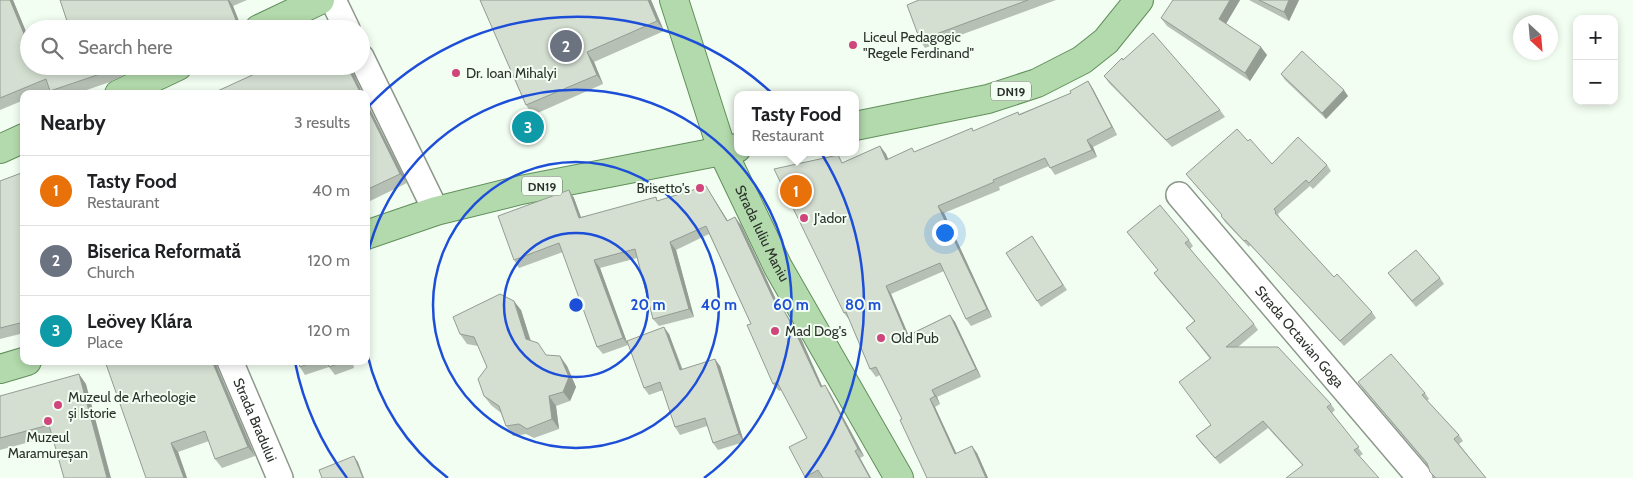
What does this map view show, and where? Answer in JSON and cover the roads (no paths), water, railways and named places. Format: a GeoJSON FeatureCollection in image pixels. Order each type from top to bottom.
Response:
{"type":"FeatureCollection","features":[{"type":"Feature","properties":{"kind":"main road"},"geometry":{"type":"LineString","coordinates":[[278,20],[320,0]]}},
{"type":"Feature","properties":{"kind":"main road","name":"Strada Iuliu Maniu"},"geometry":{"type":"LineString","coordinates":[[674,0],[729,149],[778,267],[899,478]]}},
{"type":"Feature","properties":{"kind":"main road","name":"DN19"},"geometry":{"type":"LineString","coordinates":[[859,125],[988,99],[1036,82],[1082,60],[1106,41],[1139,0]]}},
{"type":"Feature","properties":{"kind":"main road"},"geometry":{"type":"LineString","coordinates":[[127,90],[159,75]]}},
{"type":"Feature","properties":{"kind":"main road"},"geometry":{"type":"LineString","coordinates":[[0,149],[20,140]]}},
{"type":"Feature","properties":{"kind":"main road","name":"DN19"},"geometry":{"type":"LineString","coordinates":[[370,234],[436,211],[521,190],[729,149]]}},
{"type":"Feature","properties":{"kind":"main road"},"geometry":{"type":"LineString","coordinates":[[0,369],[20,363]]}},
{"type":"Feature","properties":{"kind":"street"},"geometry":{"type":"LineString","coordinates":[[333,0],[343,20]]}},
{"type":"Feature","properties":{"kind":"street"},"geometry":{"type":"LineString","coordinates":[[370,75],[436,211]]}},
{"type":"Feature","properties":{"kind":"street","name":"Strada Octavian Goga"},"geometry":{"type":"LineString","coordinates":[[1179,194],[1420,478]]}},
{"type":"Feature","properties":{"kind":"street","name":"Strada Bradului"},"geometry":{"type":"LineString","coordinates":[[232,365],[280,478]]}},
{"type":"Feature","properties":{"kind":"place","name":"Liceul Pedagogic \"Regele Ferdinand\""},"geometry":{"type":"Point","coordinates":[853,45]}},
{"type":"Feature","properties":{"kind":"place","name":"Biserica Reformată"},"geometry":{"type":"Point","coordinates":[566,46]}},
{"type":"Feature","properties":{"kind":"place","name":"Dr. Ioan Mihalyi"},"geometry":{"type":"Point","coordinates":[456,73]}},
{"type":"Feature","properties":{"kind":"place","name":"Leövey Klára"},"geometry":{"type":"Point","coordinates":[528,127]}},
{"type":"Feature","properties":{"kind":"place","name":"Brisetto's"},"geometry":{"type":"Point","coordinates":[700,188]}},
{"type":"Feature","properties":{"kind":"place","name":"Tasty Food"},"geometry":{"type":"Point","coordinates":[796,191]}},
{"type":"Feature","properties":{"kind":"place","name":"J'ador"},"geometry":{"type":"Point","coordinates":[804,218]}},
{"type":"Feature","properties":{"kind":"place","name":"Mad Dog's"},"geometry":{"type":"Point","coordinates":[775,331]}},
{"type":"Feature","properties":{"kind":"place","name":"Old Pub"},"geometry":{"type":"Point","coordinates":[881,338]}},
{"type":"Feature","properties":{"kind":"place","name":"Muzeul de Arheologie și Istorie"},"geometry":{"type":"Point","coordinates":[58,405]}},
{"type":"Feature","properties":{"kind":"place","name":"Muzeul Maramureșan"},"geometry":{"type":"Point","coordinates":[48,421]}}]}
